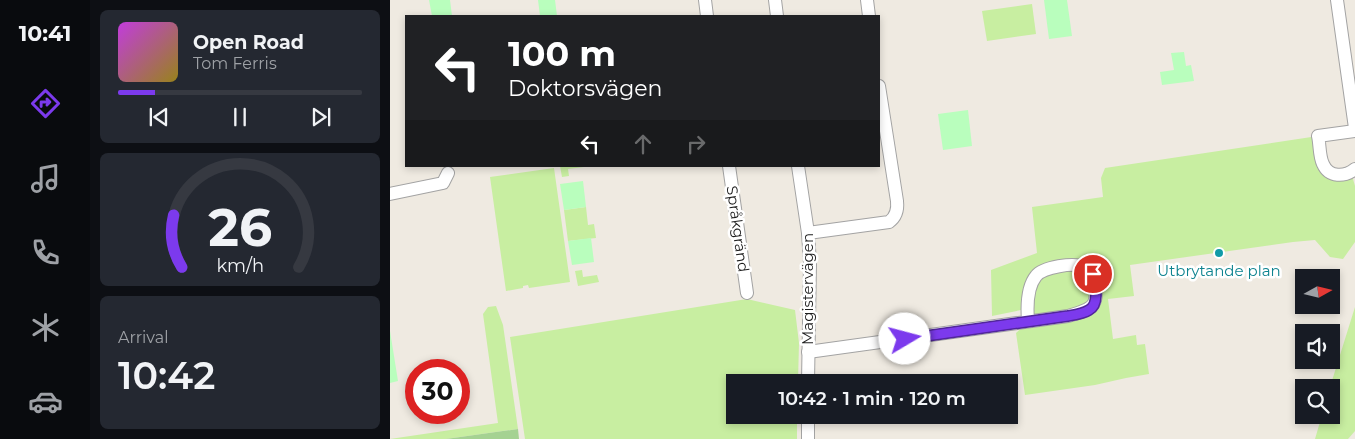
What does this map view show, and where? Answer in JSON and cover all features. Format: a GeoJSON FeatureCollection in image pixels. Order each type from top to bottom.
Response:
{"type":"FeatureCollection","features":[{"type":"Feature","properties":{"kind":"street"},"geometry":{"type":"LineString","coordinates":[[705,0],[708,15]]}},
{"type":"Feature","properties":{"kind":"street"},"geometry":{"type":"LineString","coordinates":[[775,0],[777,15]]}},
{"type":"Feature","properties":{"kind":"street"},"geometry":{"type":"LineString","coordinates":[[867,0],[869,15]]}},
{"type":"Feature","properties":{"kind":"street"},"geometry":{"type":"LineString","coordinates":[[1337,0],[1355,129],[1318,136],[1322,163],[1326,169],[1336,175],[1351,172],[1355,169]]}},
{"type":"Feature","properties":{"kind":"street"},"geometry":{"type":"LineString","coordinates":[[808,233],[888,222],[895,216],[898,208],[880,92]]}},
{"type":"Feature","properties":{"kind":"street","name":"Språkgränd"},"geometry":{"type":"LineString","coordinates":[[729,167],[747,293]]}},
{"type":"Feature","properties":{"kind":"street","name":"Magistervägen"},"geometry":{"type":"LineString","coordinates":[[798,167],[808,233],[810,263],[808,374]]}},
{"type":"Feature","properties":{"kind":"street"},"geometry":{"type":"LineString","coordinates":[[390,194],[443,183],[448,173]]}},
{"type":"Feature","properties":{"kind":"street"},"geometry":{"type":"LineString","coordinates":[[808,352],[1028,322],[1068,316],[1090,310],[1096,298],[1093,274],[1082,266],[1074,265],[1039,272],[1032,284],[1027,309],[1028,322]]}},
{"type":"Feature","properties":{"kind":"street"},"geometry":{"type":"LineString","coordinates":[[808,424],[808,439]]}},
{"type":"Feature","properties":{"kind":"green space"},"geometry":{"type":"Polygon","coordinates":[[[429,0],[450,0],[452,15],[432,15],[429,0]]]}},
{"type":"Feature","properties":{"kind":"green space"},"geometry":{"type":"Polygon","coordinates":[[[538,0],[555,0],[557,15],[540,15],[538,0]]]}},
{"type":"Feature","properties":{"kind":"green space"},"geometry":{"type":"Polygon","coordinates":[[[1044,0],[1067,0],[1072,36],[1049,39],[1044,0]]]}},
{"type":"Feature","properties":{"kind":"green space"},"geometry":{"type":"Polygon","coordinates":[[[1032,4],[1036,34],[987,41],[982,11],[1032,4]]]}},
{"type":"Feature","properties":{"kind":"green space"},"geometry":{"type":"Polygon","coordinates":[[[1184,52],[1186,66],[1191,65],[1194,81],[1162,85],[1160,72],[1174,70],[1171,53],[1184,52]]]}},
{"type":"Feature","properties":{"kind":"green space"},"geometry":{"type":"Polygon","coordinates":[[[968,110],[972,146],[943,150],[938,114],[968,110]]]}},
{"type":"Feature","properties":{"kind":"green space"},"geometry":{"type":"Polygon","coordinates":[[[1318,136],[1326,169],[1351,172],[1355,186],[1355,242],[1343,259],[1330,257],[1315,240],[1130,265],[1134,296],[1108,299],[1113,339],[1136,335],[1137,345],[1145,344],[1149,374],[1095,385],[1025,395],[1016,333],[1028,322],[1026,309],[992,316],[991,270],[1037,253],[1032,207],[1103,197],[1101,178],[1105,168],[1318,136]]]}},
{"type":"Feature","properties":{"kind":"green space"},"geometry":{"type":"Polygon","coordinates":[[[560,167],[584,167],[568,169],[569,176],[562,177],[560,167]]]}},
{"type":"Feature","properties":{"kind":"green space"},"geometry":{"type":"Polygon","coordinates":[[[554,168],[570,282],[529,288],[528,285],[523,286],[523,288],[506,291],[490,177],[554,168]]]}},
{"type":"Feature","properties":{"kind":"green space"},"geometry":{"type":"Polygon","coordinates":[[[583,181],[586,207],[564,210],[560,184],[583,181]]]}},
{"type":"Feature","properties":{"kind":"green space"},"geometry":{"type":"Polygon","coordinates":[[[586,207],[588,225],[594,224],[596,238],[568,241],[564,210],[586,207]]]}},
{"type":"Feature","properties":{"kind":"green space"},"geometry":{"type":"Polygon","coordinates":[[[591,238],[594,262],[572,265],[568,241],[591,238]]]}},
{"type":"Feature","properties":{"kind":"green space"},"geometry":{"type":"Polygon","coordinates":[[[582,270],[583,277],[597,275],[599,282],[578,286],[575,271],[582,270]]]}},
{"type":"Feature","properties":{"kind":"green space"},"geometry":{"type":"Polygon","coordinates":[[[747,299],[795,310],[799,343],[798,374],[726,374],[726,424],[797,424],[797,439],[525,439],[510,337],[747,299]]]}},
{"type":"Feature","properties":{"kind":"green space"},"geometry":{"type":"Polygon","coordinates":[[[496,306],[503,325],[518,429],[446,439],[390,439],[498,423],[483,314],[488,307],[496,306]]]}},
{"type":"Feature","properties":{"kind":"green space"},"geometry":{"type":"Polygon","coordinates":[[[1355,307],[1355,431],[1348,439],[1315,439],[1319,424],[1340,424],[1340,379],[1332,379],[1336,369],[1340,369],[1340,355],[1355,307]]]}},
{"type":"Feature","properties":{"kind":"green space"},"geometry":{"type":"Polygon","coordinates":[[[390,331],[398,381],[390,383],[390,331]]]}},
{"type":"Feature","properties":{"kind":"green space"},"geometry":{"type":"Polygon","coordinates":[[[518,429],[519,439],[446,439],[518,429]]]}},
{"type":"Feature","properties":{"kind":"place","name":"Utbrytande plan"},"geometry":{"type":"Point","coordinates":[1219,253]}},
{"type":"Feature","properties":{"kind":"route"},"geometry":{"type":"LineString","coordinates":[[905,339],[1068,316],[1090,310],[1096,298],[1093,274]]}}]}
